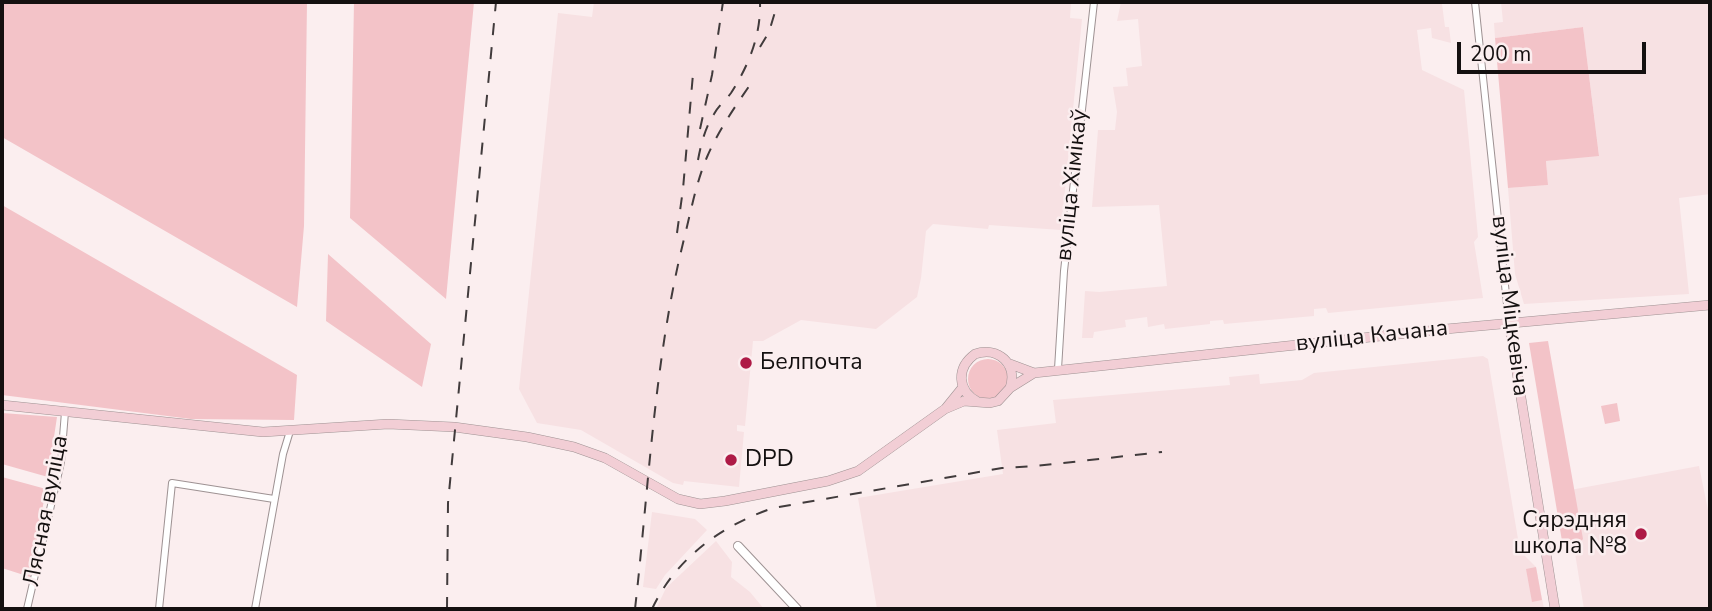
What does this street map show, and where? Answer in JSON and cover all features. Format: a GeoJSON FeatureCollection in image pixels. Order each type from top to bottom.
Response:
{"type":"FeatureCollection","features":[{"type":"Feature","properties":{"kind":"main road","name":"вуліца Качана"},"geometry":{"type":"LineString","coordinates":[[2,405],[263,432],[388,424],[428,425],[499,433],[591,452],[678,499],[700,504],[828,481],[858,471],[945,409],[964,401],[998,401],[1010,388],[1034,373],[1509,323],[1710,305]]}},
{"type":"Feature","properties":{"kind":"main road","name":"вуліца Міцкевіча"},"geometry":{"type":"LineString","coordinates":[[1509,323],[1555,609]]}},
{"type":"Feature","properties":{"kind":"main road","name":"вуліца Качана"},"geometry":{"type":"LineString","coordinates":[[945,409],[963,387],[963,368],[975,354],[994,352],[1010,365],[1034,373]]}},
{"type":"Feature","properties":{"kind":"main road"},"geometry":{"type":"LineString","coordinates":[[1010,365],[1013,376],[1010,388]]}},
{"type":"Feature","properties":{"kind":"main road"},"geometry":{"type":"LineString","coordinates":[[963,387],[970,397],[981,402]]}},
{"type":"Feature","properties":{"kind":"street","name":"вуліца Хімікаў"},"geometry":{"type":"LineString","coordinates":[[1058,369],[1064,271],[1094,2]]}},
{"type":"Feature","properties":{"kind":"street","name":"вуліца Міцкевіча"},"geometry":{"type":"LineString","coordinates":[[1475,2],[1509,323]]}},
{"type":"Feature","properties":{"kind":"street","name":"Лясная вуліца"},"geometry":{"type":"LineString","coordinates":[[27,609],[61,462],[65,412]]}},
{"type":"Feature","properties":{"kind":"street"},"geometry":{"type":"LineString","coordinates":[[255,609],[274,499],[290,431]]}},
{"type":"Feature","properties":{"kind":"street"},"geometry":{"type":"LineString","coordinates":[[159,609],[172,483],[274,499]]}},
{"type":"Feature","properties":{"kind":"street"},"geometry":{"type":"LineString","coordinates":[[738,546],[797,609]]}},
{"type":"Feature","properties":{"kind":"shaded area"},"geometry":{"type":"Polygon","coordinates":[[[2,2],[307,2],[304,226],[297,307],[2,137],[2,2]]]}},
{"type":"Feature","properties":{"kind":"shaded area"},"geometry":{"type":"Polygon","coordinates":[[[354,2],[474,2],[446,299],[350,218],[354,2]]]}},
{"type":"Feature","properties":{"kind":"shaded area"},"geometry":{"type":"Polygon","coordinates":[[[594,2],[1071,2],[1070,18],[1082,19],[1061,230],[989,225],[988,229],[933,224],[926,231],[917,297],[876,329],[801,320],[763,341],[753,341],[745,426],[737,425],[737,431],[744,432],[739,487],[684,481],[683,485],[673,483],[581,430],[537,423],[519,389],[558,13],[592,17],[594,2]]]}},
{"type":"Feature","properties":{"kind":"shaded area"},"geometry":{"type":"Polygon","coordinates":[[[1121,2],[1442,4],[1445,27],[1449,27],[1451,43],[1432,38],[1431,28],[1417,30],[1422,70],[1464,90],[1478,237],[1474,242],[1483,298],[1328,313],[1326,308],[1314,309],[1314,316],[1224,324],[1223,320],[1210,321],[1210,324],[1165,329],[1164,324],[1148,327],[1147,317],[1125,320],[1126,327],[1094,332],[1093,338],[1082,338],[1085,291],[1167,286],[1159,205],[1092,207],[1098,130],[1115,130],[1117,112],[1113,87],[1128,86],[1126,68],[1142,66],[1138,19],[1117,21],[1121,2]]]}},
{"type":"Feature","properties":{"kind":"shaded area"},"geometry":{"type":"Polygon","coordinates":[[[1501,2],[1710,2],[1710,194],[1679,198],[1689,294],[1524,304],[1515,274],[1508,188],[1548,185],[1546,161],[1599,155],[1583,27],[1495,38],[1494,23],[1503,22],[1501,2]]]}},
{"type":"Feature","properties":{"kind":"shaded area"},"geometry":{"type":"Polygon","coordinates":[[[1583,27],[1599,156],[1546,161],[1548,185],[1508,188],[1495,38],[1583,27]]]}},
{"type":"Feature","properties":{"kind":"shaded area"},"geometry":{"type":"Polygon","coordinates":[[[2,205],[297,375],[294,420],[191,419],[2,395],[2,205]]]}},
{"type":"Feature","properties":{"kind":"shaded area"},"geometry":{"type":"Polygon","coordinates":[[[328,254],[431,344],[422,387],[326,321],[328,254]]]}},
{"type":"Feature","properties":{"kind":"shaded area"},"geometry":{"type":"Polygon","coordinates":[[[1548,341],[1583,539],[1579,544],[1563,547],[1529,343],[1548,341]]]}},
{"type":"Feature","properties":{"kind":"shaded area"},"geometry":{"type":"Polygon","coordinates":[[[1483,356],[1488,359],[1520,551],[1536,567],[1544,609],[877,609],[858,498],[1003,474],[997,430],[1056,423],[1053,400],[1230,385],[1229,377],[1259,374],[1260,384],[1302,380],[1314,373],[1483,356]]]}},
{"type":"Feature","properties":{"kind":"shaded area"},"geometry":{"type":"Polygon","coordinates":[[[988,359],[1002,365],[1008,379],[1002,393],[988,399],[974,393],[968,379],[974,365],[988,359]]]}},
{"type":"Feature","properties":{"kind":"shaded area"},"geometry":{"type":"Polygon","coordinates":[[[1617,403],[1620,421],[1605,424],[1601,406],[1617,403]]]}},
{"type":"Feature","properties":{"kind":"shaded area"},"geometry":{"type":"Polygon","coordinates":[[[2,413],[57,417],[48,477],[2,464],[2,413]]]}},
{"type":"Feature","properties":{"kind":"shaded area","name":"Сярэдняя школа №8"},"geometry":{"type":"Polygon","coordinates":[[[1699,466],[1710,520],[1710,609],[1584,609],[1565,491],[1699,466]]]}},
{"type":"Feature","properties":{"kind":"shaded area"},"geometry":{"type":"Polygon","coordinates":[[[2,477],[46,489],[30,577],[2,568],[2,477]]]}},
{"type":"Feature","properties":{"kind":"shaded area"},"geometry":{"type":"Polygon","coordinates":[[[652,512],[695,519],[707,530],[665,575],[656,589],[643,587],[652,512]]]}},
{"type":"Feature","properties":{"kind":"shaded area"},"geometry":{"type":"Polygon","coordinates":[[[716,541],[732,562],[731,577],[750,592],[764,609],[656,609],[666,588],[716,541]]]}},
{"type":"Feature","properties":{"kind":"shaded area"},"geometry":{"type":"Polygon","coordinates":[[[1536,567],[1542,600],[1532,602],[1526,569],[1536,567]]]}},
{"type":"Feature","properties":{"kind":"railway"},"geometry":{"type":"LineString","coordinates":[[447,609],[448,503],[496,2]]}},
{"type":"Feature","properties":{"kind":"railway"},"geometry":{"type":"LineString","coordinates":[[700,129],[712,75],[723,2]]}},
{"type":"Feature","properties":{"kind":"railway"},"geometry":{"type":"LineString","coordinates":[[698,160],[711,119],[731,93],[748,61],[756,38],[760,2]]}},
{"type":"Feature","properties":{"kind":"railway"},"geometry":{"type":"LineString","coordinates":[[760,47],[769,32],[778,2]]}},
{"type":"Feature","properties":{"kind":"railway"},"geometry":{"type":"LineString","coordinates":[[677,233],[693,74]]}},
{"type":"Feature","properties":{"kind":"railway"},"geometry":{"type":"LineString","coordinates":[[635,609],[659,377],[684,239],[707,157],[754,79]]}},
{"type":"Feature","properties":{"kind":"railway"},"geometry":{"type":"LineString","coordinates":[[652,609],[674,574],[702,546],[736,524],[773,508],[1002,468],[1162,452]]}},
{"type":"Feature","properties":{"kind":"place","name":"Белпочта"},"geometry":{"type":"Point","coordinates":[746,363]}},
{"type":"Feature","properties":{"kind":"place","name":"DPD"},"geometry":{"type":"Point","coordinates":[731,460]}},
{"type":"Feature","properties":{"kind":"place","name":"Сярэдняя школа №8"},"geometry":{"type":"Point","coordinates":[1641,534]}}]}
